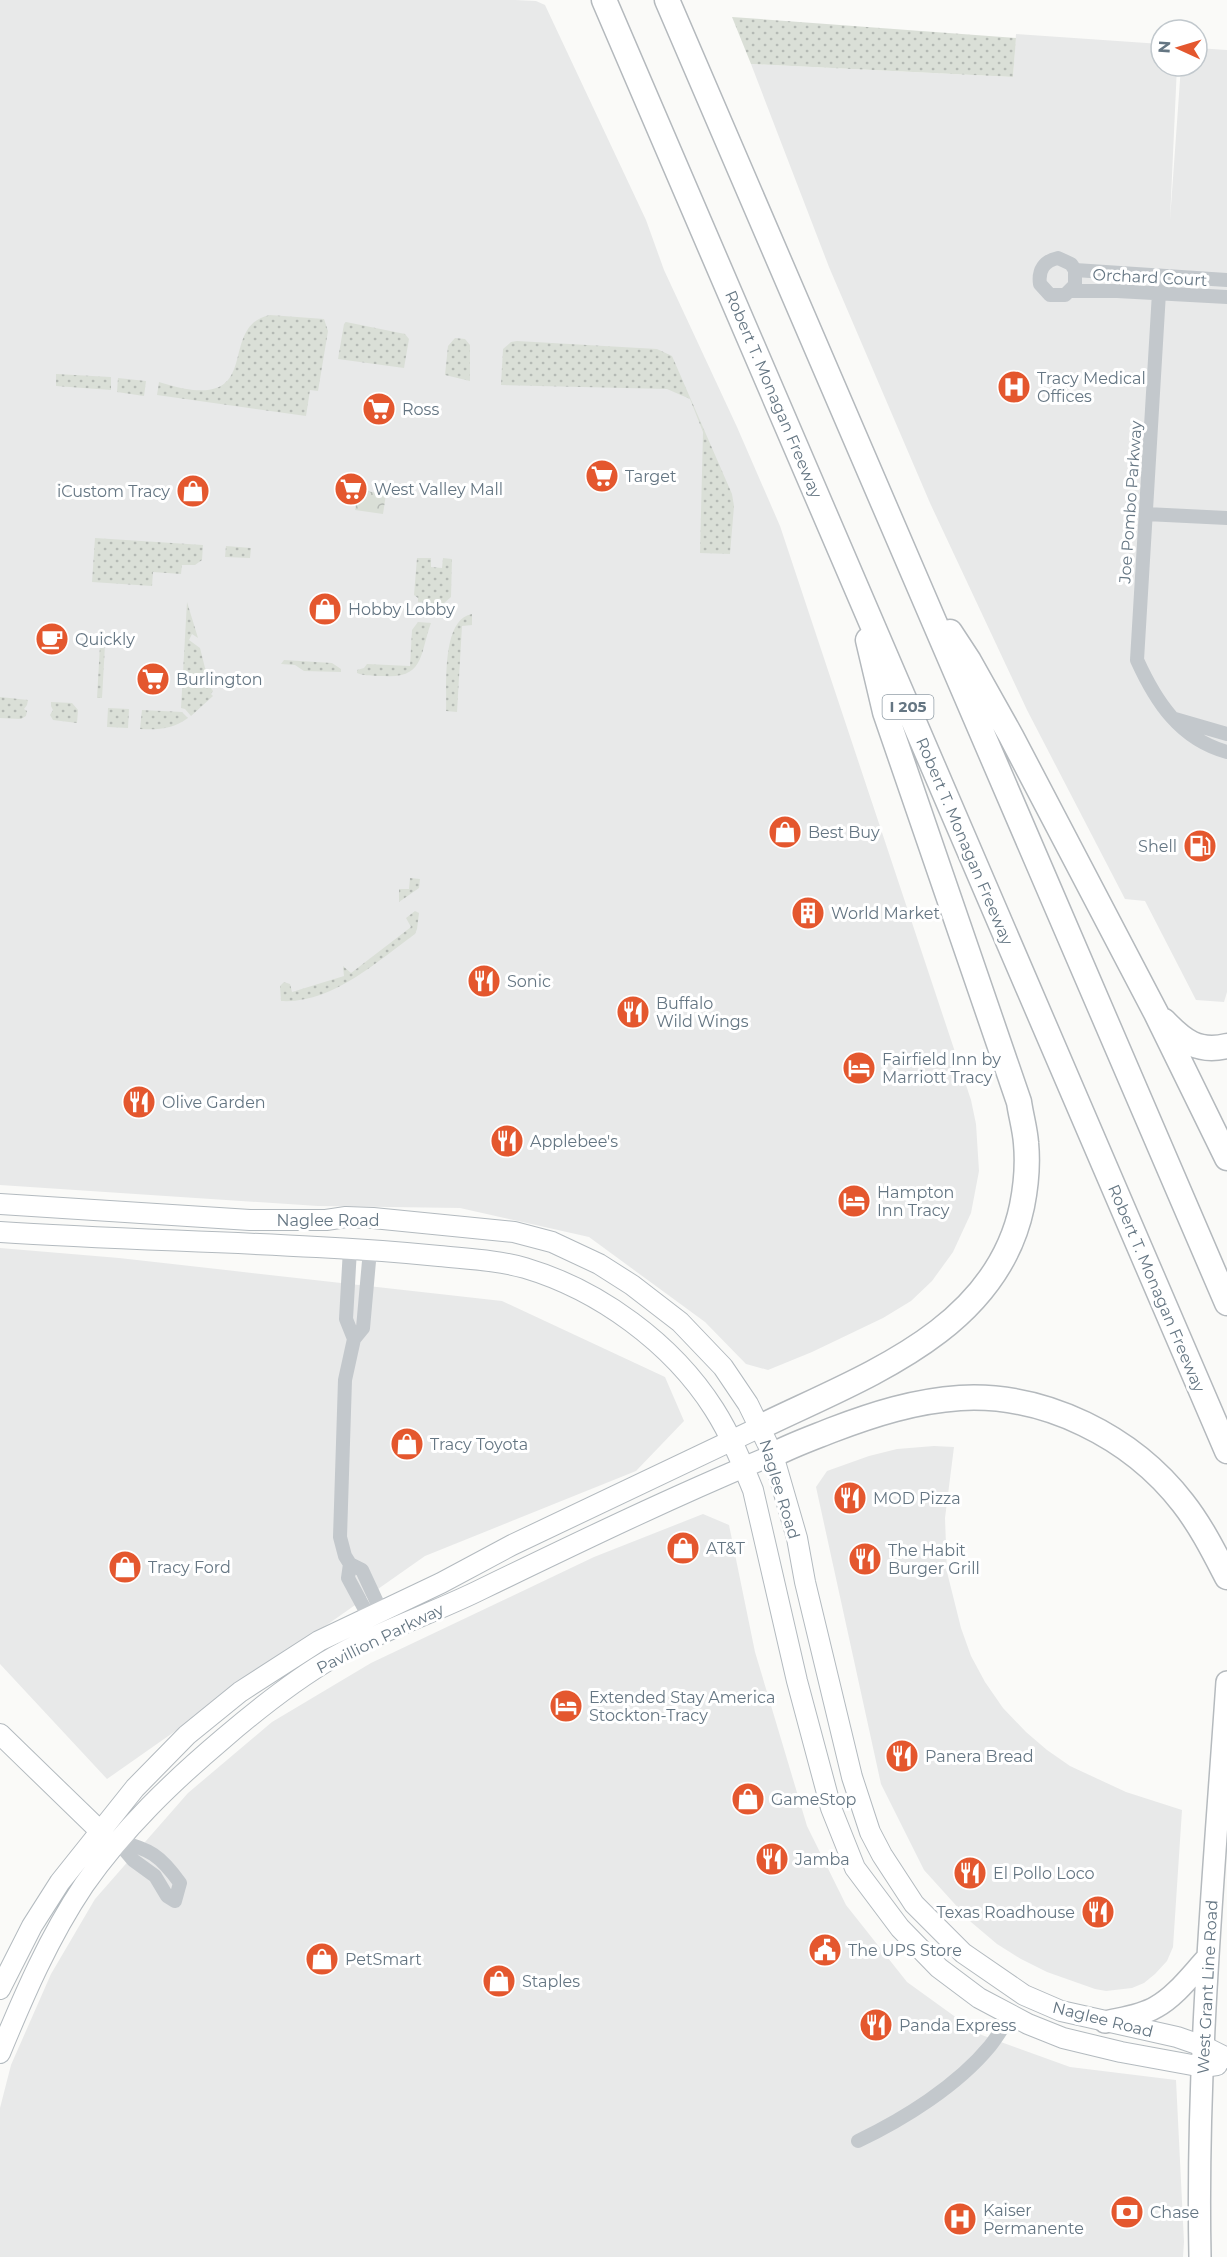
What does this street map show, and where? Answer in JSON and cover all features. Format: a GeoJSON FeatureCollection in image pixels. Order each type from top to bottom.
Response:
{"type":"FeatureCollection","features":[{"type":"Feature","properties":{"kind":"highway","name":"Robert T. Monagan Freeway"},"geometry":{"type":"LineString","coordinates":[[604,0],[1227,1450]]}},
{"type":"Feature","properties":{"kind":"highway"},"geometry":{"type":"LineString","coordinates":[[667,0],[1223,1295]]}},
{"type":"Feature","properties":{"kind":"highway"},"geometry":{"type":"LineString","coordinates":[[921,589],[969,661],[1156,1013],[1227,1158]]}},
{"type":"Feature","properties":{"kind":"highway"},"geometry":{"type":"LineString","coordinates":[[760,1427],[897,1359],[928,1340],[954,1320],[976,1298],[1007,1253],[1018,1225],[1025,1188],[1026,1143],[1019,1102],[885,712],[870,657],[863,602]]}},
{"type":"Feature","properties":{"kind":"highway"},"geometry":{"type":"LineString","coordinates":[[1156,1013],[1178,1036],[1196,1046],[1213,1049],[1227,1046]]}},
{"type":"Feature","properties":{"kind":"highway"},"geometry":{"type":"LineString","coordinates":[[773,1455],[846,1424],[903,1407],[962,1398],[1003,1400],[1051,1410],[1094,1429],[1118,1443],[1140,1458],[1159,1476],[1172,1489],[1199,1525],[1227,1577]]}},
{"type":"Feature","properties":{"kind":"main road","name":"Naglee Road"},"geometry":{"type":"LineString","coordinates":[[0,1204],[250,1220],[373,1218],[514,1232],[552,1242],[599,1264],[632,1285],[680,1322],[723,1367],[760,1427],[773,1455],[797,1538],[852,1777],[870,1832],[882,1856],[914,1904],[963,1953],[1024,1995],[1061,2011],[1155,2032],[1203,2057],[1227,2064]]}},
{"type":"Feature","properties":{"kind":"main road","name":"Naglee Road"},"geometry":{"type":"LineString","coordinates":[[0,1233],[350,1248],[488,1260],[523,1268],[561,1281],[602,1302],[658,1345],[691,1378],[714,1408],[743,1467],[753,1490],[797,1681],[831,1808],[855,1868],[900,1928],[939,1968],[979,1998],[1028,2024],[1064,2038],[1120,2052],[1227,2058]]}},
{"type":"Feature","properties":{"kind":"main road","name":"Pavillion Parkway"},"geometry":{"type":"LineString","coordinates":[[0,2053],[24,1995],[52,1938],[84,1886],[135,1788],[187,1735],[240,1692],[319,1641],[441,1583],[512,1545],[760,1427]]}},
{"type":"Feature","properties":{"kind":"main road","name":"Pavillion Parkway"},"geometry":{"type":"LineString","coordinates":[[0,1989],[32,1926],[60,1882],[109,1836],[261,1707],[318,1667],[372,1638],[469,1595],[628,1518],[773,1455]]}},
{"type":"Feature","properties":{"kind":"main road","name":"West Grant Line Road"},"geometry":{"type":"LineString","coordinates":[[1200,2257],[1199,2170],[1203,2057],[1227,1682]]}},
{"type":"Feature","properties":{"kind":"main road"},"geometry":{"type":"LineString","coordinates":[[0,1734],[109,1836]]}},
{"type":"Feature","properties":{"kind":"main road"},"geometry":{"type":"LineString","coordinates":[[1105,2022],[1155,2008],[1169,1999],[1208,1957]]}},
{"type":"Feature","properties":{"kind":"street"},"geometry":{"type":"LineString","coordinates":[[1058,258],[1071,264],[1075,270],[1077,278],[1071,291],[1058,296],[1044,291],[1040,284],[1040,270],[1044,264],[1058,258]]}},
{"type":"Feature","properties":{"kind":"street"},"geometry":{"type":"LineString","coordinates":[[1075,270],[1227,279]]}},
{"type":"Feature","properties":{"kind":"street","name":"Joe Pombo Parkway"},"geometry":{"type":"LineString","coordinates":[[1160,276],[1137,660],[1150,689],[1187,734],[1209,747],[1227,752]]}},
{"type":"Feature","properties":{"kind":"street","name":"Orchard Court"},"geometry":{"type":"LineString","coordinates":[[1071,291],[1227,297]]}},
{"type":"Feature","properties":{"kind":"street"},"geometry":{"type":"LineString","coordinates":[[1146,514],[1227,518]]}},
{"type":"Feature","properties":{"kind":"street"},"geometry":{"type":"LineString","coordinates":[[1175,719],[1227,734]]}},
{"type":"Feature","properties":{"kind":"street"},"geometry":{"type":"LineString","coordinates":[[350,1248],[346,1319],[354,1339]]}},
{"type":"Feature","properties":{"kind":"street"},"geometry":{"type":"LineString","coordinates":[[370,1250],[363,1328],[354,1339],[345,1380],[340,1537],[345,1556],[350,1564],[362,1570],[375,1614]]}},
{"type":"Feature","properties":{"kind":"street"},"geometry":{"type":"LineString","coordinates":[[109,1836],[143,1848],[165,1863],[180,1883],[175,1901],[167,1896],[155,1876],[133,1860],[109,1836]]}},
{"type":"Feature","properties":{"kind":"street"},"geometry":{"type":"LineString","coordinates":[[858,2141],[886,2127],[950,2084],[989,2047],[1011,2015]]}},
{"type":"Feature","properties":{"kind":"shaded area","name":"West Valley Mall"},"geometry":{"type":"Polygon","coordinates":[[[0,0],[515,0],[536,1],[545,5],[646,220],[664,270],[780,526],[971,1100],[976,1124],[979,1171],[971,1213],[953,1252],[932,1281],[911,1301],[883,1318],[768,1370],[746,1364],[705,1322],[589,1237],[460,1208],[318,1206],[0,1185],[0,0]]]}},
{"type":"Feature","properties":{"kind":"shaded area"},"geometry":{"type":"Polygon","coordinates":[[[1016,34],[1149,43],[1149,78],[1176,78],[1170,220],[1180,78],[1209,78],[1209,49],[1227,50],[1227,992],[1224,1002],[1196,1000],[1145,901],[1125,899],[1027,710],[930,503],[829,267],[751,64],[1013,77],[1016,34]]]}},
{"type":"Feature","properties":{"kind":"shaded area"},"geometry":{"type":"Polygon","coordinates":[[[0,1248],[119,1258],[502,1301],[665,1377],[684,1421],[636,1471],[425,1556],[107,1779],[0,1664],[0,1248]]]}},
{"type":"Feature","properties":{"kind":"shaded area"},"geometry":{"type":"Polygon","coordinates":[[[954,1447],[945,1518],[947,1572],[961,1628],[971,1656],[985,1682],[1003,1708],[1026,1732],[1070,1766],[1126,1792],[1182,1810],[1173,1947],[1167,1961],[1155,1974],[1144,1983],[1132,1988],[1106,1991],[1095,1989],[1047,1972],[997,1944],[971,1922],[924,1870],[881,1784],[816,1487],[827,1471],[869,1456],[897,1449],[954,1447]]]}},
{"type":"Feature","properties":{"kind":"shaded area"},"geometry":{"type":"Polygon","coordinates":[[[703,1514],[729,1525],[755,1652],[807,1826],[846,1905],[907,1982],[979,2034],[1070,2067],[1176,2080],[1183,2257],[0,2257],[0,2108],[11,2065],[51,1974],[95,1899],[188,1793],[272,1722],[371,1663],[594,1557],[703,1514]]]}},
{"type":"Feature","properties":{"kind":"green space"},"geometry":{"type":"Polygon","coordinates":[[[732,17],[1016,38],[1013,77],[751,64],[732,17]]]}},
{"type":"Feature","properties":{"kind":"green space"},"geometry":{"type":"Polygon","coordinates":[[[270,315],[324,319],[328,331],[318,391],[310,390],[306,416],[157,395],[159,382],[194,390],[216,388],[228,380],[244,336],[253,323],[270,315]]]}},
{"type":"Feature","properties":{"kind":"green space"},"geometry":{"type":"Polygon","coordinates":[[[346,322],[405,334],[409,339],[404,368],[338,359],[346,322]]]}},
{"type":"Feature","properties":{"kind":"green space"},"geometry":{"type":"Polygon","coordinates":[[[455,338],[465,339],[470,345],[470,381],[445,375],[448,346],[455,338]]]}},
{"type":"Feature","properties":{"kind":"green space"},"geometry":{"type":"Polygon","coordinates":[[[511,342],[657,349],[672,356],[732,494],[734,506],[730,554],[700,553],[703,432],[690,399],[667,389],[501,385],[503,349],[511,342]]]}},
{"type":"Feature","properties":{"kind":"green space"},"geometry":{"type":"Polygon","coordinates":[[[56,374],[111,377],[111,390],[56,386],[56,374]]]}},
{"type":"Feature","properties":{"kind":"green space"},"geometry":{"type":"Polygon","coordinates":[[[118,378],[146,381],[144,396],[117,392],[118,378]]]}},
{"type":"Feature","properties":{"kind":"green space"},"geometry":{"type":"Polygon","coordinates":[[[358,490],[386,494],[383,514],[355,510],[358,490]]]}},
{"type":"Feature","properties":{"kind":"green space"},"geometry":{"type":"Polygon","coordinates":[[[95,538],[203,545],[202,560],[195,565],[182,565],[181,574],[153,572],[152,586],[92,582],[95,538]]]}},
{"type":"Feature","properties":{"kind":"green space"},"geometry":{"type":"Polygon","coordinates":[[[226,546],[251,548],[250,558],[225,557],[226,546]]]}},
{"type":"Feature","properties":{"kind":"green space"},"geometry":{"type":"Polygon","coordinates":[[[417,558],[431,558],[431,567],[442,568],[443,558],[452,559],[451,597],[443,604],[418,602],[418,598],[414,595],[417,558]]]}},
{"type":"Feature","properties":{"kind":"green space"},"geometry":{"type":"Polygon","coordinates":[[[187,602],[198,638],[192,634],[189,640],[200,648],[205,668],[213,679],[208,684],[213,691],[211,694],[213,696],[191,716],[181,708],[187,602]]]}},
{"type":"Feature","properties":{"kind":"green space"},"geometry":{"type":"Polygon","coordinates":[[[472,614],[472,625],[462,626],[457,712],[446,711],[446,671],[450,641],[455,628],[462,619],[472,614]]]}},
{"type":"Feature","properties":{"kind":"green space"},"geometry":{"type":"Polygon","coordinates":[[[418,622],[431,623],[419,661],[414,668],[397,676],[370,676],[357,673],[357,670],[364,668],[367,664],[410,666],[412,630],[418,622]]]}},
{"type":"Feature","properties":{"kind":"green space"},"geometry":{"type":"Polygon","coordinates":[[[100,645],[105,645],[102,698],[97,698],[100,645]]]}},
{"type":"Feature","properties":{"kind":"green space"},"geometry":{"type":"Polygon","coordinates":[[[284,660],[332,663],[341,669],[341,672],[304,671],[295,665],[281,664],[284,660]]]}},
{"type":"Feature","properties":{"kind":"green space"},"geometry":{"type":"Polygon","coordinates":[[[0,697],[28,700],[24,709],[27,711],[26,716],[21,719],[0,718],[0,697]]]}},
{"type":"Feature","properties":{"kind":"green space"},"geometry":{"type":"Polygon","coordinates":[[[51,702],[72,703],[78,710],[77,723],[53,720],[50,715],[53,710],[51,702]]]}},
{"type":"Feature","properties":{"kind":"green space"},"geometry":{"type":"Polygon","coordinates":[[[108,708],[129,709],[128,728],[107,727],[108,708]]]}},
{"type":"Feature","properties":{"kind":"green space"},"geometry":{"type":"Polygon","coordinates":[[[142,710],[182,712],[188,718],[166,728],[140,729],[142,710]]]}},
{"type":"Feature","properties":{"kind":"green space"},"geometry":{"type":"Polygon","coordinates":[[[410,878],[420,879],[419,888],[399,902],[399,889],[409,889],[410,878]]]}},
{"type":"Feature","properties":{"kind":"green space"},"geometry":{"type":"Polygon","coordinates":[[[415,911],[419,913],[415,934],[369,968],[336,989],[318,996],[281,1001],[280,986],[284,982],[290,984],[292,992],[344,976],[343,966],[351,973],[411,927],[406,918],[415,911]]]}},
{"type":"Feature","properties":{"kind":"place","name":"Tracy Medical Offices"},"geometry":{"type":"Point","coordinates":[1014,387]}},
{"type":"Feature","properties":{"kind":"place","name":"Ross"},"geometry":{"type":"Point","coordinates":[379,409]}},
{"type":"Feature","properties":{"kind":"place","name":"Target"},"geometry":{"type":"Point","coordinates":[602,476]}},
{"type":"Feature","properties":{"kind":"place","name":"West Valley Mall"},"geometry":{"type":"Point","coordinates":[351,489]}},
{"type":"Feature","properties":{"kind":"place","name":"iCustom Tracy"},"geometry":{"type":"Point","coordinates":[193,491]}},
{"type":"Feature","properties":{"kind":"place","name":"Hobby Lobby"},"geometry":{"type":"Point","coordinates":[325,609]}},
{"type":"Feature","properties":{"kind":"place","name":"Quickly"},"geometry":{"type":"Point","coordinates":[52,639]}},
{"type":"Feature","properties":{"kind":"place","name":"Burlington"},"geometry":{"type":"Point","coordinates":[153,679]}},
{"type":"Feature","properties":{"kind":"place","name":"Best Buy"},"geometry":{"type":"Point","coordinates":[785,832]}},
{"type":"Feature","properties":{"kind":"place","name":"Shell"},"geometry":{"type":"Point","coordinates":[1200,846]}},
{"type":"Feature","properties":{"kind":"place","name":"World Market"},"geometry":{"type":"Point","coordinates":[808,913]}},
{"type":"Feature","properties":{"kind":"place","name":"Sonic"},"geometry":{"type":"Point","coordinates":[484,981]}},
{"type":"Feature","properties":{"kind":"place","name":"Buffalo Wild Wings"},"geometry":{"type":"Point","coordinates":[633,1012]}},
{"type":"Feature","properties":{"kind":"place","name":"Fairfield Inn by Marriott Tracy"},"geometry":{"type":"Point","coordinates":[859,1068]}},
{"type":"Feature","properties":{"kind":"place","name":"Olive Garden"},"geometry":{"type":"Point","coordinates":[139,1102]}},
{"type":"Feature","properties":{"kind":"place","name":"Applebee's"},"geometry":{"type":"Point","coordinates":[507,1141]}},
{"type":"Feature","properties":{"kind":"place","name":"Hampton Inn Tracy"},"geometry":{"type":"Point","coordinates":[854,1201]}},
{"type":"Feature","properties":{"kind":"place","name":"Tracy Toyota"},"geometry":{"type":"Point","coordinates":[407,1444]}},
{"type":"Feature","properties":{"kind":"place","name":"MOD Pizza"},"geometry":{"type":"Point","coordinates":[850,1498]}},
{"type":"Feature","properties":{"kind":"place","name":"AT&T"},"geometry":{"type":"Point","coordinates":[683,1548]}},
{"type":"Feature","properties":{"kind":"place","name":"The Habit Burger Grill"},"geometry":{"type":"Point","coordinates":[865,1559]}},
{"type":"Feature","properties":{"kind":"place","name":"Tracy Ford"},"geometry":{"type":"Point","coordinates":[125,1567]}},
{"type":"Feature","properties":{"kind":"place","name":"Extended Stay America Stockton-Tracy"},"geometry":{"type":"Point","coordinates":[566,1706]}},
{"type":"Feature","properties":{"kind":"place","name":"Panera Bread"},"geometry":{"type":"Point","coordinates":[902,1756]}},
{"type":"Feature","properties":{"kind":"place","name":"GameStop"},"geometry":{"type":"Point","coordinates":[748,1799]}},
{"type":"Feature","properties":{"kind":"place","name":"Jamba"},"geometry":{"type":"Point","coordinates":[772,1859]}},
{"type":"Feature","properties":{"kind":"place","name":"El Pollo Loco"},"geometry":{"type":"Point","coordinates":[970,1873]}},
{"type":"Feature","properties":{"kind":"place","name":"Texas Roadhouse"},"geometry":{"type":"Point","coordinates":[1098,1912]}},
{"type":"Feature","properties":{"kind":"place","name":"The UPS Store"},"geometry":{"type":"Point","coordinates":[825,1950]}},
{"type":"Feature","properties":{"kind":"place","name":"PetSmart"},"geometry":{"type":"Point","coordinates":[322,1959]}},
{"type":"Feature","properties":{"kind":"place","name":"Staples"},"geometry":{"type":"Point","coordinates":[499,1981]}},
{"type":"Feature","properties":{"kind":"place","name":"Panda Express"},"geometry":{"type":"Point","coordinates":[876,2025]}},
{"type":"Feature","properties":{"kind":"place","name":"Chase"},"geometry":{"type":"Point","coordinates":[1127,2212]}},
{"type":"Feature","properties":{"kind":"place","name":"Kaiser Permanente"},"geometry":{"type":"Point","coordinates":[960,2219]}}]}
